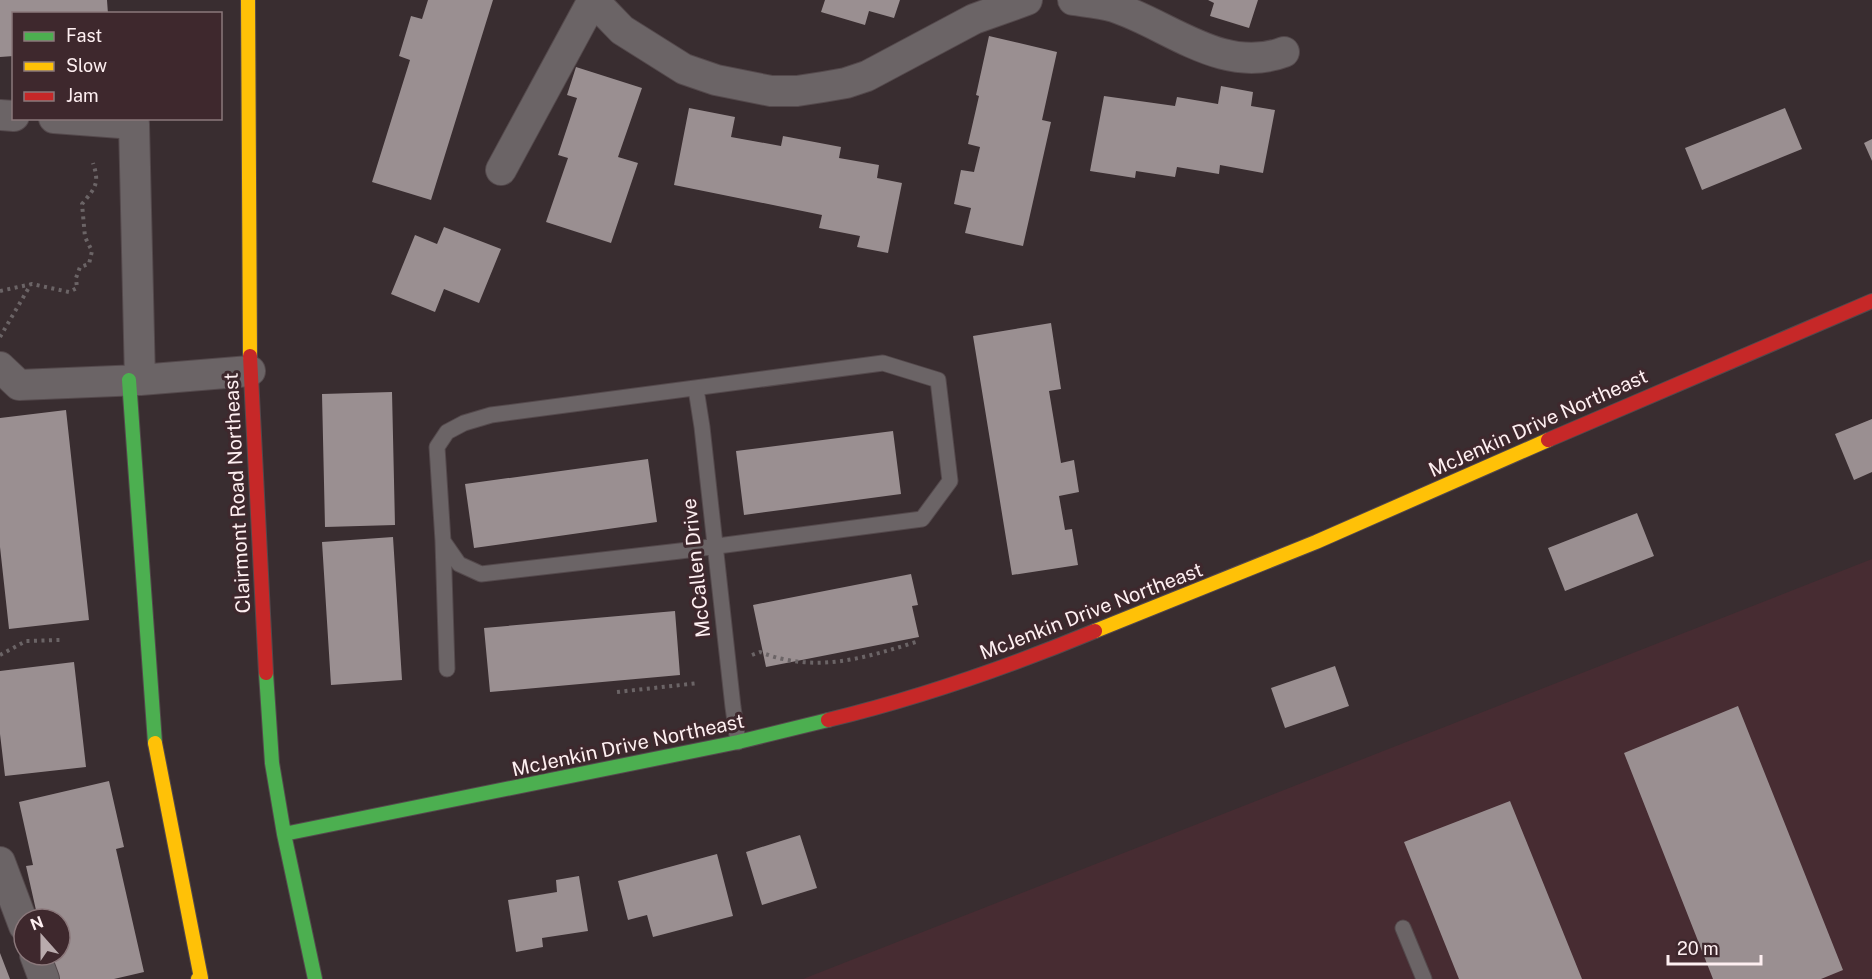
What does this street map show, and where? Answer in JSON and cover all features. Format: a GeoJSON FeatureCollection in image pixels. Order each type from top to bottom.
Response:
{"type":"FeatureCollection","features":[{"type":"Feature","properties":{"kind":"street","name":"Clairmont Road Northeast"},"geometry":{"type":"LineString","coordinates":[[248,0],[250,371],[268,709],[272,763],[284,834],[315,979]]}},
{"type":"Feature","properties":{"kind":"street"},"geometry":{"type":"LineString","coordinates":[[501,170],[593,0],[622,30],[684,69],[716,80],[771,91],[797,91],[846,83],[867,76],[974,19],[1027,0]]}},
{"type":"Feature","properties":{"kind":"street"},"geometry":{"type":"LineString","coordinates":[[1073,0],[1114,7],[1216,53],[1268,58],[1284,52]]}},
{"type":"Feature","properties":{"kind":"street"},"geometry":{"type":"LineString","coordinates":[[81,120],[134,124],[134,380],[155,746],[201,978],[198,979]]}},
{"type":"Feature","properties":{"kind":"street","name":"McJenkin Drive Northeast"},"geometry":{"type":"LineString","coordinates":[[284,834],[738,742],[894,704],[1032,657],[1316,542],[1622,407],[1872,301]]}},
{"type":"Feature","properties":{"kind":"street"},"geometry":{"type":"LineString","coordinates":[[0,368],[19,385],[134,380],[250,371]]}},
{"type":"Feature","properties":{"kind":"street"},"geometry":{"type":"LineString","coordinates":[[0,862],[17,907]]}},
{"type":"Feature","properties":{"kind":"lane"},"geometry":{"type":"LineString","coordinates":[[442,541],[459,564],[481,574],[922,519],[950,480],[938,380],[883,363],[491,416],[464,423],[447,432],[437,447],[447,669]]}},
{"type":"Feature","properties":{"kind":"lane","name":"McCallen Drive"},"geometry":{"type":"LineString","coordinates":[[696,389],[738,742]]}},
{"type":"Feature","properties":{"kind":"lane"},"geometry":{"type":"LineString","coordinates":[[1403,928],[1424,979]]}},
{"type":"Feature","properties":{"kind":"path"},"geometry":{"type":"LineString","coordinates":[[0,291],[32,284],[69,292],[77,288],[76,278],[80,267],[89,264],[92,251],[85,237],[82,204],[96,188],[97,176],[93,163]]}},
{"type":"Feature","properties":{"kind":"path"},"geometry":{"type":"LineString","coordinates":[[0,337],[32,284]]}},
{"type":"Feature","properties":{"kind":"path"},"geometry":{"type":"LineString","coordinates":[[0,655],[26,641],[60,640]]}},
{"type":"Feature","properties":{"kind":"path"},"geometry":{"type":"LineString","coordinates":[[752,655],[760,652],[794,661],[816,664],[832,663],[856,659],[919,641]]}},
{"type":"Feature","properties":{"kind":"path"},"geometry":{"type":"LineString","coordinates":[[617,692],[699,683]]}},
{"type":"Feature","properties":{"kind":"shaded area"},"geometry":{"type":"Polygon","coordinates":[[[1872,559],[1872,979],[803,979],[1872,559]]]}},
{"type":"Feature","properties":{"kind":"building"},"geometry":{"type":"Polygon","coordinates":[[[0,0],[107,0],[108,12],[12,12],[12,56],[0,57],[0,0]]]}},
{"type":"Feature","properties":{"kind":"building"},"geometry":{"type":"Polygon","coordinates":[[[428,0],[493,0],[431,200],[372,182],[410,60],[399,56],[411,16],[422,19],[428,0]]]}},
{"type":"Feature","properties":{"kind":"building"},"geometry":{"type":"Polygon","coordinates":[[[825,0],[900,0],[894,18],[869,11],[865,25],[821,12],[825,0]]]}},
{"type":"Feature","properties":{"kind":"building"},"geometry":{"type":"Polygon","coordinates":[[[1208,0],[1258,0],[1249,28],[1210,16],[1214,3],[1208,0]]]}},
{"type":"Feature","properties":{"kind":"building"},"geometry":{"type":"Polygon","coordinates":[[[989,36],[1057,52],[1042,120],[1051,122],[1023,246],[965,233],[971,208],[954,204],[961,170],[974,172],[980,147],[968,144],[989,36]]]}},
{"type":"Feature","properties":{"kind":"building"},"geometry":{"type":"Polygon","coordinates":[[[576,67],[642,88],[618,157],[638,163],[611,243],[546,222],[568,158],[558,155],[577,98],[567,95],[576,67]]]}},
{"type":"Feature","properties":{"kind":"building"},"geometry":{"type":"Polygon","coordinates":[[[1221,86],[1253,92],[1251,106],[1275,110],[1263,173],[1220,165],[1219,174],[1177,167],[1175,177],[1136,171],[1135,178],[1090,171],[1104,96],[1175,106],[1177,97],[1218,104],[1221,86]]]}},
{"type":"Feature","properties":{"kind":"building"},"geometry":{"type":"Polygon","coordinates":[[[689,108],[735,117],[731,137],[781,146],[783,136],[841,147],[839,158],[879,165],[877,178],[902,183],[888,253],[857,247],[860,236],[819,228],[822,215],[674,185],[689,108]]]}},
{"type":"Feature","properties":{"kind":"building"},"geometry":{"type":"Polygon","coordinates":[[[1785,108],[1802,149],[1702,190],[1685,148],[1785,108]]]}},
{"type":"Feature","properties":{"kind":"building"},"geometry":{"type":"Polygon","coordinates":[[[1872,139],[1872,161],[1864,143],[1872,139]]]}},
{"type":"Feature","properties":{"kind":"building"},"geometry":{"type":"Polygon","coordinates":[[[444,227],[501,249],[479,303],[444,289],[435,312],[391,294],[415,235],[437,244],[444,227]]]}},
{"type":"Feature","properties":{"kind":"building"},"geometry":{"type":"Polygon","coordinates":[[[1051,323],[1061,389],[1049,391],[1061,463],[1074,460],[1079,492],[1059,496],[1065,530],[1072,529],[1078,565],[1012,575],[973,336],[1051,323]]]}},
{"type":"Feature","properties":{"kind":"building"},"geometry":{"type":"Polygon","coordinates":[[[392,392],[395,525],[325,527],[322,394],[392,392]]]}},
{"type":"Feature","properties":{"kind":"building"},"geometry":{"type":"Polygon","coordinates":[[[66,410],[89,620],[9,629],[0,547],[0,418],[66,410]]]}},
{"type":"Feature","properties":{"kind":"building"},"geometry":{"type":"Polygon","coordinates":[[[1872,419],[1872,472],[1854,480],[1835,434],[1872,419]]]}},
{"type":"Feature","properties":{"kind":"building"},"geometry":{"type":"Polygon","coordinates":[[[893,431],[901,494],[744,515],[736,451],[893,431]]]}},
{"type":"Feature","properties":{"kind":"building"},"geometry":{"type":"Polygon","coordinates":[[[648,459],[657,522],[474,548],[465,484],[648,459]]]}},
{"type":"Feature","properties":{"kind":"building"},"geometry":{"type":"Polygon","coordinates":[[[1637,513],[1654,556],[1565,591],[1548,548],[1637,513]]]}},
{"type":"Feature","properties":{"kind":"building"},"geometry":{"type":"Polygon","coordinates":[[[393,537],[402,680],[331,685],[322,542],[393,537]]]}},
{"type":"Feature","properties":{"kind":"building"},"geometry":{"type":"Polygon","coordinates":[[[911,574],[918,605],[912,606],[919,637],[766,667],[753,605],[911,574]]]}},
{"type":"Feature","properties":{"kind":"building"},"geometry":{"type":"Polygon","coordinates":[[[675,611],[680,675],[490,692],[484,628],[675,611]]]}},
{"type":"Feature","properties":{"kind":"building"},"geometry":{"type":"Polygon","coordinates":[[[74,662],[86,767],[5,776],[0,734],[0,671],[74,662]]]}},
{"type":"Feature","properties":{"kind":"building"},"geometry":{"type":"Polygon","coordinates":[[[1335,666],[1349,706],[1285,728],[1271,688],[1335,666]]]}},
{"type":"Feature","properties":{"kind":"building"},"geometry":{"type":"Polygon","coordinates":[[[1738,706],[1843,970],[1821,979],[1713,979],[1624,753],[1738,706]]]}},
{"type":"Feature","properties":{"kind":"building"},"geometry":{"type":"Polygon","coordinates":[[[109,781],[124,847],[116,849],[144,972],[114,979],[52,979],[49,967],[72,967],[72,907],[35,907],[26,866],[33,865],[19,802],[109,781]]]}},
{"type":"Feature","properties":{"kind":"building"},"geometry":{"type":"Polygon","coordinates":[[[1510,801],[1582,979],[1459,979],[1404,842],[1510,801]]]}},
{"type":"Feature","properties":{"kind":"building"},"geometry":{"type":"Polygon","coordinates":[[[800,835],[817,888],[762,905],[746,852],[800,835]]]}},
{"type":"Feature","properties":{"kind":"building"},"geometry":{"type":"Polygon","coordinates":[[[717,854],[733,916],[653,937],[647,915],[628,920],[618,881],[717,854]]]}},
{"type":"Feature","properties":{"kind":"building"},"geometry":{"type":"Polygon","coordinates":[[[579,876],[588,931],[542,938],[543,947],[516,952],[508,900],[557,892],[556,880],[579,876]]]}},
{"type":"Feature","properties":{"kind":"building"},"geometry":{"type":"Polygon","coordinates":[[[0,953],[10,979],[0,979],[0,953]]]}},
{"type":"Feature","properties":{"kind":"traffic: fast"},"geometry":{"type":"LineString","coordinates":[[129,380],[155,743]]}},
{"type":"Feature","properties":{"kind":"traffic: fast"},"geometry":{"type":"LineString","coordinates":[[266,673],[272,763],[284,834],[315,979]]}},
{"type":"Feature","properties":{"kind":"traffic: fast"},"geometry":{"type":"LineString","coordinates":[[284,834],[738,742],[828,720]]}},
{"type":"Feature","properties":{"kind":"traffic: slow"},"geometry":{"type":"LineString","coordinates":[[248,0],[250,356]]}},
{"type":"Feature","properties":{"kind":"traffic: slow"},"geometry":{"type":"LineString","coordinates":[[1095,631],[1316,542],[1548,440]]}},
{"type":"Feature","properties":{"kind":"traffic: slow"},"geometry":{"type":"LineString","coordinates":[[155,743],[201,978],[198,979]]}},
{"type":"Feature","properties":{"kind":"traffic: jam"},"geometry":{"type":"LineString","coordinates":[[1548,440],[1872,301]]}},
{"type":"Feature","properties":{"kind":"traffic: jam"},"geometry":{"type":"LineString","coordinates":[[250,356],[266,673]]}},
{"type":"Feature","properties":{"kind":"traffic: jam"},"geometry":{"type":"LineString","coordinates":[[828,720],[963,681],[1095,631]]}}]}
